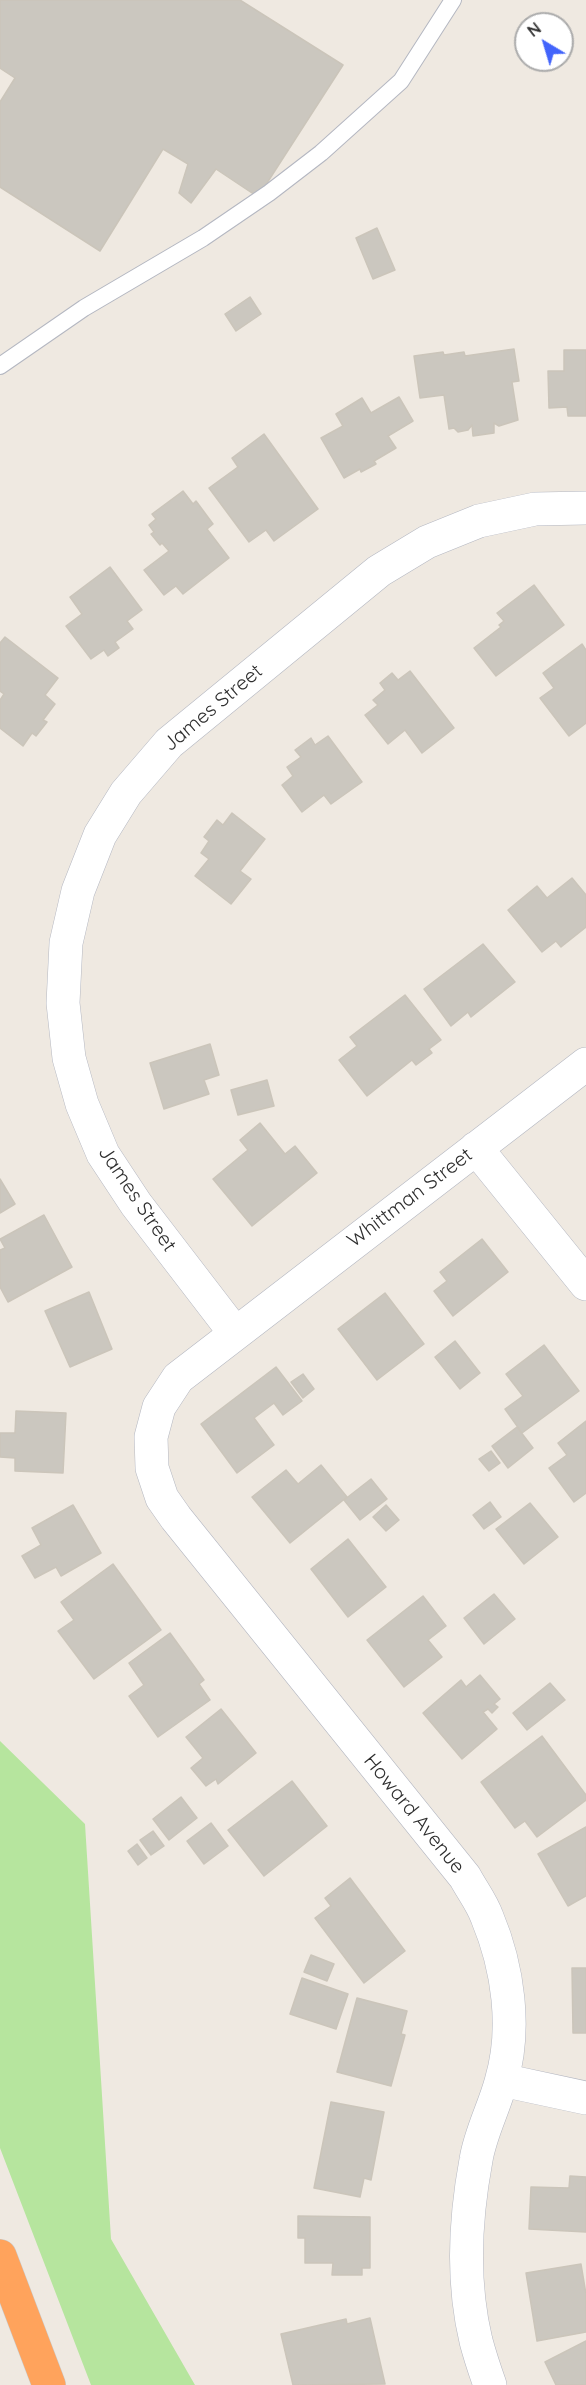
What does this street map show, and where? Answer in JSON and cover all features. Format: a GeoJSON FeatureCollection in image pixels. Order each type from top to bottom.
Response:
{"type":"FeatureCollection","features":[{"type":"Feature","properties":{"kind":"highway"},"geometry":{"type":"LineString","coordinates":[[0,2256],[49,2385]]}},
{"type":"Feature","properties":{"kind":"street","name":"James Street"},"geometry":{"type":"LineString","coordinates":[[235,1333],[129,1194],[103,1154],[79,1095],[69,1058],[63,1003],[66,943],[78,891],[100,835],[126,793],[169,743],[379,571],[427,542],[479,520],[535,509],[586,508]]}},
{"type":"Feature","properties":{"kind":"street","name":"Whittman Street"},"geometry":{"type":"LineString","coordinates":[[235,1333],[586,1064]]}},
{"type":"Feature","properties":{"kind":"street"},"geometry":{"type":"LineString","coordinates":[[476,1148],[586,1284]]}},
{"type":"Feature","properties":{"kind":"street","name":"Howard Avenue"},"geometry":{"type":"LineString","coordinates":[[235,1333],[178,1378],[159,1407],[151,1437],[152,1468],[162,1498],[465,1877],[487,1916],[502,1963],[509,2007],[507,2057],[502,2080],[476,2157],[467,2216],[467,2282],[476,2341],[490,2385]]}},
{"type":"Feature","properties":{"kind":"street"},"geometry":{"type":"LineString","coordinates":[[502,2080],[586,2098]]}},
{"type":"Feature","properties":{"kind":"lane"},"geometry":{"type":"LineString","coordinates":[[0,366],[84,308],[203,238],[270,193],[321,153],[401,81],[453,0]]}},
{"type":"Feature","properties":{"kind":"green space"},"geometry":{"type":"Polygon","coordinates":[[[0,1741],[85,1824],[111,2239],[195,2385],[91,2385],[0,2148],[0,1741]]]}},
{"type":"Feature","properties":{"kind":"building"},"geometry":{"type":"Polygon","coordinates":[[[0,0],[240,0],[343,65],[258,197],[216,169],[191,203],[179,193],[188,164],[163,149],[100,251],[0,187],[0,102],[15,78],[0,68],[0,0]]]}},
{"type":"Feature","properties":{"kind":"building"},"geometry":{"type":"Polygon","coordinates":[[[377,228],[395,270],[373,279],[356,238],[377,228]]]}},
{"type":"Feature","properties":{"kind":"building"},"geometry":{"type":"Polygon","coordinates":[[[250,297],[261,314],[236,331],[225,314],[250,297]]]}},
{"type":"Feature","properties":{"kind":"building"},"geometry":{"type":"Polygon","coordinates":[[[514,349],[519,381],[512,382],[518,420],[499,426],[494,423],[494,433],[473,436],[472,425],[468,430],[458,432],[454,428],[449,429],[444,395],[420,398],[414,356],[464,352],[465,356],[514,349]]]}},
{"type":"Feature","properties":{"kind":"building"},"geometry":{"type":"Polygon","coordinates":[[[564,350],[586,350],[586,416],[568,416],[567,407],[549,408],[548,371],[564,371],[564,350]]]}},
{"type":"Feature","properties":{"kind":"building"},"geometry":{"type":"Polygon","coordinates":[[[399,397],[413,421],[388,436],[396,448],[374,461],[376,464],[361,472],[360,469],[344,478],[321,438],[343,426],[336,414],[362,398],[371,413],[399,397]]]}},
{"type":"Feature","properties":{"kind":"building"},"geometry":{"type":"Polygon","coordinates":[[[264,434],[318,509],[274,541],[266,530],[249,542],[209,488],[238,467],[232,458],[264,434]]]}},
{"type":"Feature","properties":{"kind":"building"},"geometry":{"type":"Polygon","coordinates":[[[183,491],[193,504],[196,501],[213,524],[207,529],[229,558],[183,594],[176,586],[164,595],[144,570],[169,551],[162,543],[160,545],[151,534],[154,532],[149,525],[156,519],[152,514],[183,491]]]}},
{"type":"Feature","properties":{"kind":"building"},"geometry":{"type":"Polygon","coordinates":[[[110,567],[142,610],[127,621],[133,629],[115,642],[119,648],[108,656],[104,650],[91,659],[66,626],[82,614],[70,597],[110,567]]]}},
{"type":"Feature","properties":{"kind":"building"},"geometry":{"type":"Polygon","coordinates":[[[534,585],[564,625],[496,676],[474,648],[501,627],[499,625],[504,621],[497,613],[534,585]]]}},
{"type":"Feature","properties":{"kind":"building"},"geometry":{"type":"Polygon","coordinates":[[[5,637],[58,678],[45,695],[55,704],[43,720],[47,722],[36,736],[32,733],[23,746],[0,728],[0,700],[4,694],[0,691],[0,643],[5,637]]]}},
{"type":"Feature","properties":{"kind":"building"},"geometry":{"type":"Polygon","coordinates":[[[582,644],[586,650],[586,723],[569,736],[540,698],[554,688],[543,673],[582,644]]]}},
{"type":"Feature","properties":{"kind":"building"},"geometry":{"type":"Polygon","coordinates":[[[410,671],[454,728],[422,753],[405,730],[388,744],[365,715],[378,705],[373,700],[385,690],[380,683],[392,673],[398,680],[410,671]]]}},
{"type":"Feature","properties":{"kind":"building"},"geometry":{"type":"Polygon","coordinates":[[[328,736],[362,782],[331,804],[324,795],[302,812],[282,785],[293,776],[287,767],[301,757],[295,750],[311,738],[315,745],[328,736]]]}},
{"type":"Feature","properties":{"kind":"building"},"geometry":{"type":"Polygon","coordinates":[[[232,813],[265,839],[240,871],[251,879],[231,904],[195,876],[209,859],[201,853],[209,841],[204,837],[217,820],[223,825],[232,813]]]}},
{"type":"Feature","properties":{"kind":"building"},"geometry":{"type":"Polygon","coordinates":[[[572,878],[586,895],[586,927],[561,947],[556,941],[542,952],[508,910],[537,886],[547,898],[572,878]]]}},
{"type":"Feature","properties":{"kind":"building"},"geometry":{"type":"Polygon","coordinates":[[[483,944],[515,982],[471,1017],[468,1012],[451,1026],[424,989],[483,944]]]}},
{"type":"Feature","properties":{"kind":"building"},"geometry":{"type":"Polygon","coordinates":[[[405,995],[441,1040],[429,1049],[432,1053],[416,1065],[412,1060],[367,1096],[339,1060],[357,1046],[350,1037],[405,995]]]}},
{"type":"Feature","properties":{"kind":"building"},"geometry":{"type":"Polygon","coordinates":[[[210,1044],[219,1075],[204,1080],[209,1094],[164,1109],[150,1063],[210,1044]]]}},
{"type":"Feature","properties":{"kind":"building"},"geometry":{"type":"Polygon","coordinates":[[[267,1080],[274,1106],[238,1115],[231,1090],[267,1080]]]}},
{"type":"Feature","properties":{"kind":"building"},"geometry":{"type":"Polygon","coordinates":[[[260,1123],[285,1154],[295,1146],[317,1173],[252,1226],[213,1179],[248,1150],[240,1140],[260,1123]]]}},
{"type":"Feature","properties":{"kind":"building"},"geometry":{"type":"Polygon","coordinates":[[[0,1179],[15,1204],[0,1213],[0,1179]]]}},
{"type":"Feature","properties":{"kind":"building"},"geometry":{"type":"Polygon","coordinates":[[[44,1215],[72,1267],[8,1302],[0,1287],[0,1250],[5,1248],[0,1239],[44,1215]]]}},
{"type":"Feature","properties":{"kind":"building"},"geometry":{"type":"Polygon","coordinates":[[[482,1239],[508,1272],[453,1316],[434,1291],[447,1281],[440,1272],[482,1239]]]}},
{"type":"Feature","properties":{"kind":"building"},"geometry":{"type":"Polygon","coordinates":[[[89,1292],[112,1349],[70,1367],[45,1311],[89,1292]]]}},
{"type":"Feature","properties":{"kind":"building"},"geometry":{"type":"Polygon","coordinates":[[[385,1293],[424,1344],[377,1380],[338,1329],[385,1293]]]}},
{"type":"Feature","properties":{"kind":"building"},"geometry":{"type":"Polygon","coordinates":[[[455,1341],[480,1373],[460,1389],[435,1357],[455,1341]]]}},
{"type":"Feature","properties":{"kind":"building"},"geometry":{"type":"Polygon","coordinates":[[[544,1345],[579,1391],[522,1433],[505,1409],[523,1396],[506,1374],[544,1345]]]}},
{"type":"Feature","properties":{"kind":"building"},"geometry":{"type":"Polygon","coordinates":[[[276,1367],[302,1401],[283,1415],[274,1403],[254,1418],[274,1445],[237,1473],[201,1424],[276,1367]]]}},
{"type":"Feature","properties":{"kind":"building"},"geometry":{"type":"Polygon","coordinates":[[[303,1374],[314,1389],[303,1398],[291,1382],[303,1374]]]}},
{"type":"Feature","properties":{"kind":"building"},"geometry":{"type":"Polygon","coordinates":[[[16,1411],[66,1413],[63,1473],[15,1471],[15,1458],[0,1457],[0,1433],[15,1433],[16,1411]]]}},
{"type":"Feature","properties":{"kind":"building"},"geometry":{"type":"Polygon","coordinates":[[[586,1421],[586,1493],[574,1502],[549,1468],[567,1455],[558,1443],[586,1421]]]}},
{"type":"Feature","properties":{"kind":"building"},"geometry":{"type":"Polygon","coordinates":[[[517,1427],[533,1448],[508,1468],[492,1446],[517,1427]]]}},
{"type":"Feature","properties":{"kind":"building"},"geometry":{"type":"Polygon","coordinates":[[[491,1451],[500,1463],[489,1471],[479,1459],[491,1451]]]}},
{"type":"Feature","properties":{"kind":"building"},"geometry":{"type":"Polygon","coordinates":[[[321,1465],[347,1497],[290,1543],[252,1497],[286,1470],[298,1484],[321,1465]]]}},
{"type":"Feature","properties":{"kind":"building"},"geometry":{"type":"Polygon","coordinates":[[[371,1479],[387,1499],[360,1520],[344,1500],[371,1479]]]}},
{"type":"Feature","properties":{"kind":"building"},"geometry":{"type":"Polygon","coordinates":[[[490,1502],[501,1517],[484,1529],[473,1515],[490,1502]]]}},
{"type":"Feature","properties":{"kind":"building"},"geometry":{"type":"Polygon","coordinates":[[[530,1503],[558,1537],[524,1564],[496,1529],[530,1503]]]}},
{"type":"Feature","properties":{"kind":"building"},"geometry":{"type":"Polygon","coordinates":[[[73,1505],[101,1553],[61,1576],[56,1567],[35,1578],[22,1556],[41,1545],[32,1528],[73,1505]]]}},
{"type":"Feature","properties":{"kind":"building"},"geometry":{"type":"Polygon","coordinates":[[[386,1505],[399,1520],[386,1531],[373,1517],[386,1505]]]}},
{"type":"Feature","properties":{"kind":"building"},"geometry":{"type":"Polygon","coordinates":[[[348,1539],[386,1587],[348,1617],[311,1569],[348,1539]]]}},
{"type":"Feature","properties":{"kind":"building"},"geometry":{"type":"Polygon","coordinates":[[[113,1564],[161,1630],[94,1679],[58,1631],[74,1620],[61,1602],[113,1564]]]}},
{"type":"Feature","properties":{"kind":"building"},"geometry":{"type":"Polygon","coordinates":[[[494,1594],[515,1619],[484,1644],[464,1618],[494,1594]]]}},
{"type":"Feature","properties":{"kind":"building"},"geometry":{"type":"Polygon","coordinates":[[[423,1596],[446,1626],[428,1640],[442,1657],[404,1687],[367,1640],[423,1596]]]}},
{"type":"Feature","properties":{"kind":"building"},"geometry":{"type":"Polygon","coordinates":[[[170,1633],[204,1680],[199,1684],[210,1700],[158,1737],[129,1696],[144,1685],[129,1663],[170,1633]]]}},
{"type":"Feature","properties":{"kind":"building"},"geometry":{"type":"Polygon","coordinates":[[[480,1675],[500,1699],[494,1704],[498,1707],[492,1713],[488,1709],[483,1712],[497,1729],[462,1759],[423,1713],[461,1680],[466,1687],[480,1675]]]}},
{"type":"Feature","properties":{"kind":"building"},"geometry":{"type":"Polygon","coordinates":[[[550,1683],[565,1700],[527,1730],[513,1713],[550,1683]]]}},
{"type":"Feature","properties":{"kind":"building"},"geometry":{"type":"Polygon","coordinates":[[[221,1709],[256,1753],[218,1784],[216,1779],[206,1786],[191,1768],[203,1758],[186,1737],[221,1709]]]}},
{"type":"Feature","properties":{"kind":"building"},"geometry":{"type":"Polygon","coordinates":[[[542,1736],[586,1795],[586,1800],[537,1837],[525,1821],[515,1828],[481,1782],[542,1736]]]}},
{"type":"Feature","properties":{"kind":"building"},"geometry":{"type":"Polygon","coordinates":[[[292,1781],[327,1826],[264,1876],[228,1830],[292,1781]]]}},
{"type":"Feature","properties":{"kind":"building"},"geometry":{"type":"Polygon","coordinates":[[[181,1797],[197,1818],[169,1840],[153,1819],[181,1797]]]}},
{"type":"Feature","properties":{"kind":"building"},"geometry":{"type":"Polygon","coordinates":[[[211,1823],[228,1846],[204,1864],[187,1841],[211,1823]]]}},
{"type":"Feature","properties":{"kind":"building"},"geometry":{"type":"Polygon","coordinates":[[[586,1827],[586,1896],[568,1906],[538,1854],[586,1827]]]}},
{"type":"Feature","properties":{"kind":"building"},"geometry":{"type":"Polygon","coordinates":[[[153,1831],[164,1846],[151,1855],[140,1840],[153,1831]]]}},
{"type":"Feature","properties":{"kind":"building"},"geometry":{"type":"Polygon","coordinates":[[[137,1844],[147,1858],[138,1865],[128,1851],[137,1844]]]}},
{"type":"Feature","properties":{"kind":"building"},"geometry":{"type":"Polygon","coordinates":[[[350,1878],[405,1951],[364,1983],[315,1918],[331,1906],[325,1898],[350,1878]]]}},
{"type":"Feature","properties":{"kind":"building"},"geometry":{"type":"Polygon","coordinates":[[[311,1955],[334,1964],[327,1981],[304,1972],[311,1955]]]}},
{"type":"Feature","properties":{"kind":"building"},"geometry":{"type":"Polygon","coordinates":[[[572,1968],[586,1968],[586,2033],[573,2033],[572,1968]]]}},
{"type":"Feature","properties":{"kind":"building"},"geometry":{"type":"Polygon","coordinates":[[[302,1978],[348,1994],[336,2029],[290,2014],[302,1978]]]}},
{"type":"Feature","properties":{"kind":"building"},"geometry":{"type":"Polygon","coordinates":[[[357,1998],[407,2011],[401,2034],[405,2035],[391,2086],[337,2072],[357,1998]]]}},
{"type":"Feature","properties":{"kind":"building"},"geometry":{"type":"Polygon","coordinates":[[[331,2102],[384,2112],[371,2180],[364,2178],[360,2197],[314,2188],[331,2102]]]}},
{"type":"Feature","properties":{"kind":"building"},"geometry":{"type":"Polygon","coordinates":[[[570,2176],[586,2177],[586,2232],[529,2229],[531,2187],[569,2188],[570,2176]]]}},
{"type":"Feature","properties":{"kind":"building"},"geometry":{"type":"Polygon","coordinates":[[[298,2216],[370,2217],[370,2268],[362,2268],[362,2275],[332,2275],[333,2263],[305,2263],[305,2238],[298,2238],[298,2216]]]}},
{"type":"Feature","properties":{"kind":"building"},"geometry":{"type":"Polygon","coordinates":[[[581,2264],[586,2294],[586,2332],[537,2341],[526,2273],[581,2264]]]}},
{"type":"Feature","properties":{"kind":"building"},"geometry":{"type":"Polygon","coordinates":[[[370,2318],[385,2384],[293,2385],[281,2334],[346,2319],[347,2324],[370,2318]]]}},
{"type":"Feature","properties":{"kind":"building"},"geometry":{"type":"Polygon","coordinates":[[[586,2341],[586,2385],[556,2385],[545,2362],[586,2341]]]}}]}
